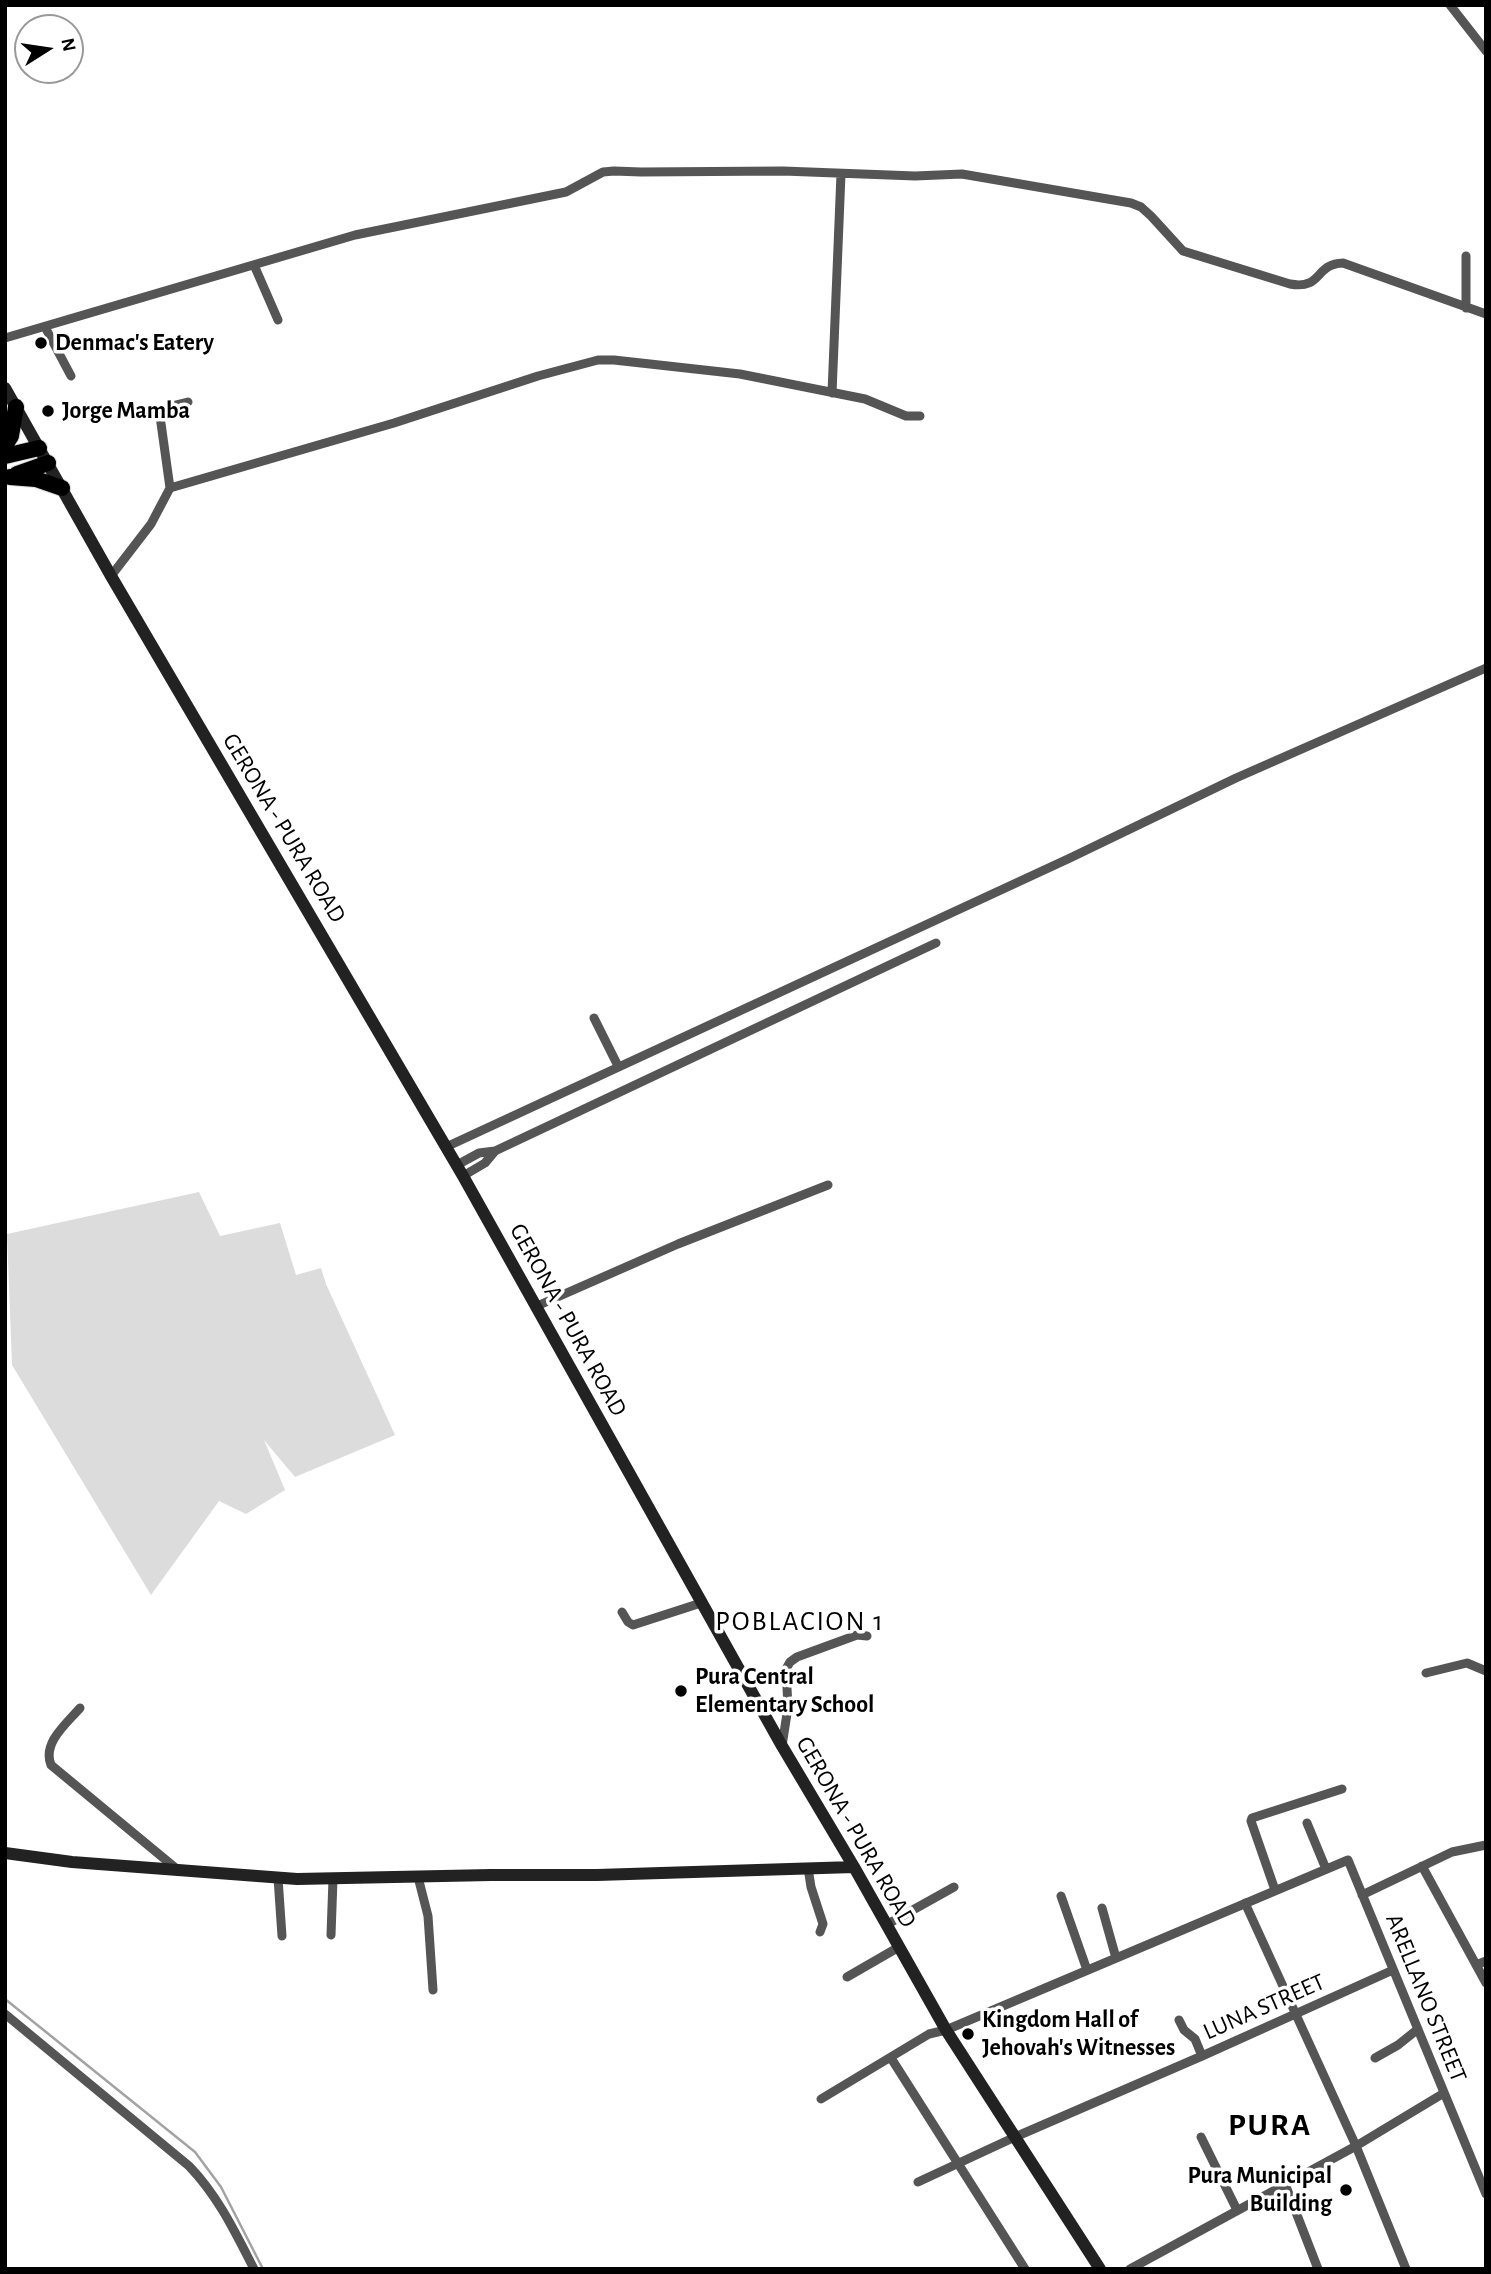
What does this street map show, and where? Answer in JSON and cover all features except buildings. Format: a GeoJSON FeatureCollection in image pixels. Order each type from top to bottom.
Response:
{"type":"FeatureCollection","features":[{"type":"Feature","properties":{"kind":"highway"},"geometry":{"type":"LineString","coordinates":[[5,445],[11,436],[16,407]]}},
{"type":"Feature","properties":{"kind":"highway"},"geometry":{"type":"LineString","coordinates":[[5,456],[39,448]]}},
{"type":"Feature","properties":{"kind":"highway"},"geometry":{"type":"LineString","coordinates":[[8,477],[48,463]]}},
{"type":"Feature","properties":{"kind":"highway"},"geometry":{"type":"LineString","coordinates":[[8,477],[36,479],[62,488]]}},
{"type":"Feature","properties":{"kind":"main road","name":"GERONA - PURA ROAD"},"geometry":{"type":"LineString","coordinates":[[5,388],[111,576],[460,1170],[701,1603],[946,2030],[1100,2269]]}},
{"type":"Feature","properties":{"kind":"main road"},"geometry":{"type":"LineString","coordinates":[[5,1853],[179,1871],[332,1880],[854,1867]]}},
{"type":"Feature","properties":{"kind":"street"},"geometry":{"type":"LineString","coordinates":[[1450,5],[1486,51]]}},
{"type":"Feature","properties":{"kind":"street"},"geometry":{"type":"LineString","coordinates":[[5,338],[355,234],[566,192],[603,173],[614,171],[783,171],[915,176],[973,174],[1131,203],[1141,207],[1183,251],[1299,286],[1313,282],[1329,265],[1343,263],[1486,314]]}},
{"type":"Feature","properties":{"kind":"street"},"geometry":{"type":"LineString","coordinates":[[832,393],[841,174]]}},
{"type":"Feature","properties":{"kind":"street"},"geometry":{"type":"LineString","coordinates":[[1466,256],[1466,308]]}},
{"type":"Feature","properties":{"kind":"street"},"geometry":{"type":"LineString","coordinates":[[254,265],[278,320]]}},
{"type":"Feature","properties":{"kind":"street"},"geometry":{"type":"LineString","coordinates":[[45,327],[71,376]]}},
{"type":"Feature","properties":{"kind":"street"},"geometry":{"type":"LineString","coordinates":[[170,488],[598,360],[740,374],[872,402],[906,416],[920,416]]}},
{"type":"Feature","properties":{"kind":"street"},"geometry":{"type":"LineString","coordinates":[[111,576],[155,518],[170,488],[159,410],[188,402]]}},
{"type":"Feature","properties":{"kind":"street"},"geometry":{"type":"LineString","coordinates":[[446,1147],[1070,858],[1236,778],[1486,668]]}},
{"type":"Feature","properties":{"kind":"street"},"geometry":{"type":"LineString","coordinates":[[460,1170],[485,1163],[495,1151],[589,1105],[936,943]]}},
{"type":"Feature","properties":{"kind":"street"},"geometry":{"type":"LineString","coordinates":[[594,1018],[618,1066]]}},
{"type":"Feature","properties":{"kind":"street"},"geometry":{"type":"LineString","coordinates":[[537,1306],[678,1244],[828,1185]]}},
{"type":"Feature","properties":{"kind":"street"},"geometry":{"type":"LineString","coordinates":[[622,1612],[633,1625],[701,1603]]}},
{"type":"Feature","properties":{"kind":"street"},"geometry":{"type":"LineString","coordinates":[[782,1746],[789,1697],[786,1669],[790,1662],[857,1635],[867,1636]]}},
{"type":"Feature","properties":{"kind":"street"},"geometry":{"type":"LineString","coordinates":[[1426,1674],[1467,1663],[1486,1671]]}},
{"type":"Feature","properties":{"kind":"street"},"geometry":{"type":"LineString","coordinates":[[80,1708],[53,1740],[48,1757],[51,1765],[179,1871]]}},
{"type":"Feature","properties":{"kind":"street"},"geometry":{"type":"LineString","coordinates":[[1275,1890],[1252,1818],[1342,1789]]}},
{"type":"Feature","properties":{"kind":"street"},"geometry":{"type":"LineString","coordinates":[[821,2099],[929,2034],[946,2030],[1326,1869],[1307,1823]]}},
{"type":"Feature","properties":{"kind":"street"},"geometry":{"type":"LineString","coordinates":[[1362,1895],[1458,1850],[1486,1845]]}},
{"type":"Feature","properties":{"kind":"street","name":"ARELLANO STREET"},"geometry":{"type":"LineString","coordinates":[[1326,1869],[1348,1860],[1486,2194]]}},
{"type":"Feature","properties":{"kind":"street"},"geometry":{"type":"LineString","coordinates":[[1422,1867],[1486,1983]]}},
{"type":"Feature","properties":{"kind":"street"},"geometry":{"type":"LineString","coordinates":[[808,1868],[813,1895],[823,1924],[820,1932]]}},
{"type":"Feature","properties":{"kind":"street"},"geometry":{"type":"LineString","coordinates":[[418,1877],[428,1916],[433,1990]]}},
{"type":"Feature","properties":{"kind":"street"},"geometry":{"type":"LineString","coordinates":[[278,1878],[282,1936]]}},
{"type":"Feature","properties":{"kind":"street"},"geometry":{"type":"LineString","coordinates":[[331,1935],[332,1880]]}},
{"type":"Feature","properties":{"kind":"street"},"geometry":{"type":"LineString","coordinates":[[886,1925],[954,1887]]}},
{"type":"Feature","properties":{"kind":"street"},"geometry":{"type":"LineString","coordinates":[[1062,1896],[1087,1970]]}},
{"type":"Feature","properties":{"kind":"street"},"geometry":{"type":"LineString","coordinates":[[1245,1903],[1356,2146],[1406,2269]]}},
{"type":"Feature","properties":{"kind":"street"},"geometry":{"type":"LineString","coordinates":[[1102,1908],[1116,1958]]}},
{"type":"Feature","properties":{"kind":"street"},"geometry":{"type":"LineString","coordinates":[[847,1977],[899,1947]]}},
{"type":"Feature","properties":{"kind":"street"},"geometry":{"type":"LineString","coordinates":[[1476,1965],[1486,1961]]}},
{"type":"Feature","properties":{"kind":"street","name":"LUNA STREET"},"geometry":{"type":"LineString","coordinates":[[918,2182],[1393,1970]]}},
{"type":"Feature","properties":{"kind":"street"},"geometry":{"type":"LineString","coordinates":[[5,2014],[189,2166],[220,2204],[254,2269]]}},
{"type":"Feature","properties":{"kind":"street"},"geometry":{"type":"LineString","coordinates":[[1179,2020],[1184,2030],[1195,2039],[1202,2056]]}},
{"type":"Feature","properties":{"kind":"street"},"geometry":{"type":"LineString","coordinates":[[1375,2058],[1418,2029]]}},
{"type":"Feature","properties":{"kind":"street"},"geometry":{"type":"LineString","coordinates":[[891,2058],[1026,2269]]}},
{"type":"Feature","properties":{"kind":"street"},"geometry":{"type":"LineString","coordinates":[[1130,2269],[1356,2146],[1444,2093]]}},
{"type":"Feature","properties":{"kind":"street"},"geometry":{"type":"LineString","coordinates":[[1201,2137],[1237,2210]]}},
{"type":"Feature","properties":{"kind":"street"},"geometry":{"type":"LineString","coordinates":[[1285,2184],[1318,2269]]}},
{"type":"Feature","properties":{"kind":"shaded area"},"geometry":{"type":"Polygon","coordinates":[[[199,1192],[220,1236],[280,1223],[296,1275],[321,1268],[395,1435],[295,1477],[264,1440],[285,1490],[246,1514],[219,1501],[151,1595],[12,1365],[7,1234],[199,1192]]]}},
{"type":"Feature","properties":{"kind":"waterway"},"geometry":{"type":"LineString","coordinates":[[5,1999],[195,2152],[221,2187],[263,2269]]}},
{"type":"Feature","properties":{"kind":"place","name":"Denmac's Eatery"},"geometry":{"type":"Point","coordinates":[41,343]}},
{"type":"Feature","properties":{"kind":"place","name":"Jorge Mamba"},"geometry":{"type":"Point","coordinates":[48,411]}},
{"type":"Feature","properties":{"kind":"place","name":"Pura Central Elementary School"},"geometry":{"type":"Point","coordinates":[681,1691]}},
{"type":"Feature","properties":{"kind":"place","name":"Kingdom Hall of Jehovah's Witnesses"},"geometry":{"type":"Point","coordinates":[968,2034]}},
{"type":"Feature","properties":{"kind":"place","name":"Pura Municipal Building"},"geometry":{"type":"Point","coordinates":[1346,2190]}},
{"type":"Feature","properties":{"kind":"district","name":"POBLACION 1"},"geometry":{"type":"Point","coordinates":[800,1622]}},
{"type":"Feature","properties":{"kind":"district","name":"PURA"},"geometry":{"type":"Point","coordinates":[1270,2125]}}]}
